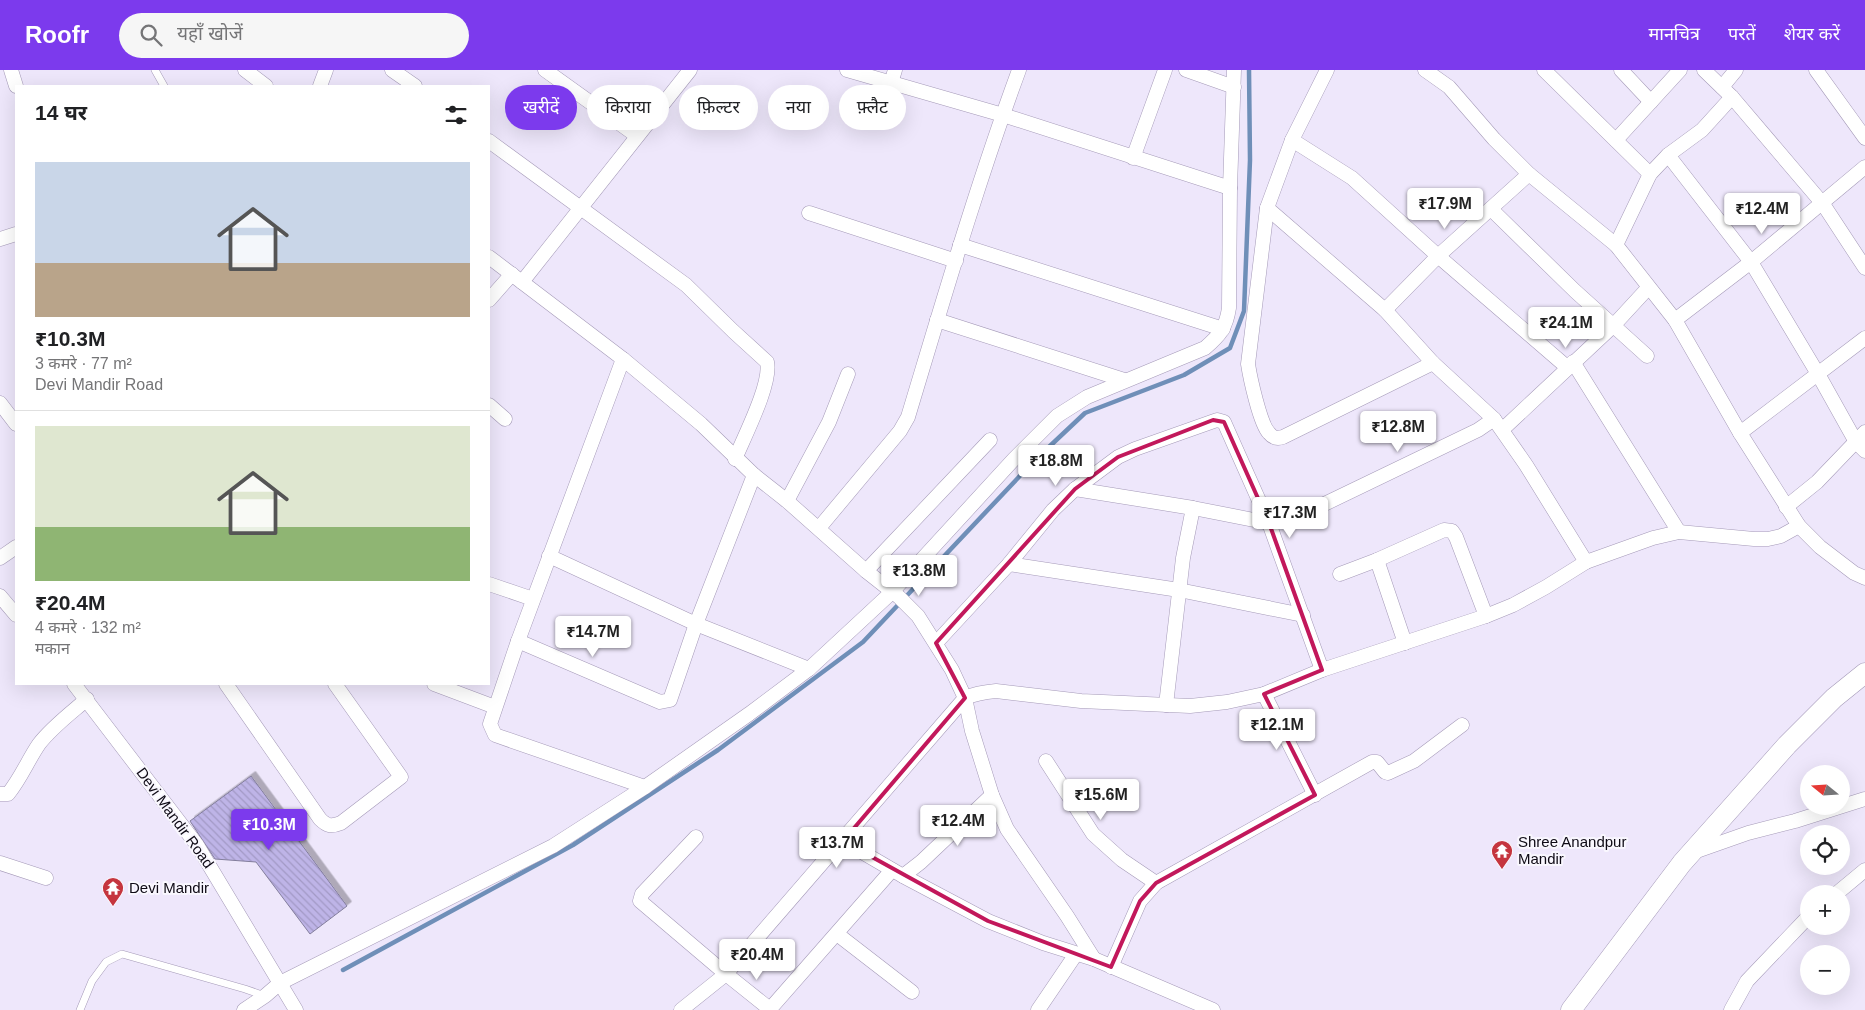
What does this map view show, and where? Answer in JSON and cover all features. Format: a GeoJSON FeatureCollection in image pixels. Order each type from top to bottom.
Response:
{"type":"FeatureCollection","features":[{"type":"Feature","properties":{"kind":"street"},"geometry":{"type":"LineString","coordinates":[[11,70],[16,85]]}},
{"type":"Feature","properties":{"kind":"street"},"geometry":{"type":"LineString","coordinates":[[245,70],[265,85]]}},
{"type":"Feature","properties":{"kind":"street"},"geometry":{"type":"LineString","coordinates":[[320,85],[326,70]]}},
{"type":"Feature","properties":{"kind":"street"},"geometry":{"type":"LineString","coordinates":[[392,70],[413,85]]}},
{"type":"Feature","properties":{"kind":"street"},"geometry":{"type":"LineString","coordinates":[[545,70],[637,136]]}},
{"type":"Feature","properties":{"kind":"street"},"geometry":{"type":"LineString","coordinates":[[490,299],[517,278],[580,208],[690,70]]}},
{"type":"Feature","properties":{"kind":"street"},"geometry":{"type":"LineString","coordinates":[[847,70],[893,76],[1003,115],[1230,188]]}},
{"type":"Feature","properties":{"kind":"street"},"geometry":{"type":"LineString","coordinates":[[819,528],[900,431],[908,417],[960,245],[1019,70]]}},
{"type":"Feature","properties":{"kind":"street"},"geometry":{"type":"LineString","coordinates":[[1134,158],[1165,70]]}},
{"type":"Feature","properties":{"kind":"street"},"geometry":{"type":"LineString","coordinates":[[1186,70],[1234,87]]}},
{"type":"Feature","properties":{"kind":"street"},"geometry":{"type":"LineString","coordinates":[[244,1010],[280,983],[553,846],[644,787],[809,669],[896,595],[980,496],[1047,426],[1070,407],[1087,396],[1205,348],[1227,322],[1234,70]]}},
{"type":"Feature","properties":{"kind":"street"},"geometry":{"type":"LineString","coordinates":[[1327,70],[1292,140],[1267,208],[1248,364],[1266,428],[1277,439],[1283,437],[1432,363]]}},
{"type":"Feature","properties":{"kind":"street"},"geometry":{"type":"LineString","coordinates":[[1428,70],[1449,87],[1494,139],[1529,174],[1616,245],[1675,320],[1740,433],[1799,526],[1820,547],[1854,573],[1865,578]]}},
{"type":"Feature","properties":{"kind":"street"},"geometry":{"type":"LineString","coordinates":[[1544,70],[1650,174]]}},
{"type":"Feature","properties":{"kind":"street"},"geometry":{"type":"LineString","coordinates":[[1621,70],[1651,102]]}},
{"type":"Feature","properties":{"kind":"street"},"geometry":{"type":"LineString","coordinates":[[1616,140],[1680,70]]}},
{"type":"Feature","properties":{"kind":"street"},"geometry":{"type":"LineString","coordinates":[[1704,70],[1727,92],[1823,204],[1865,268]]}},
{"type":"Feature","properties":{"kind":"street"},"geometry":{"type":"LineString","coordinates":[[1616,245],[1650,174],[1668,155],[1702,130],[1727,92],[1736,70]]}},
{"type":"Feature","properties":{"kind":"street"},"geometry":{"type":"LineString","coordinates":[[1816,70],[1865,138]]}},
{"type":"Feature","properties":{"kind":"street"},"geometry":{"type":"LineString","coordinates":[[1292,140],[1352,178],[1438,256],[1570,365],[1679,532]]}},
{"type":"Feature","properties":{"kind":"street"},"geometry":{"type":"LineString","coordinates":[[490,142],[686,284],[767,362],[768,368],[765,384],[735,459]]}},
{"type":"Feature","properties":{"kind":"street"},"geometry":{"type":"LineString","coordinates":[[1668,155],[1751,262],[1818,374],[1862,442],[1786,508]]}},
{"type":"Feature","properties":{"kind":"street"},"geometry":{"type":"LineString","coordinates":[[1675,320],[1751,262],[1865,168]]}},
{"type":"Feature","properties":{"kind":"street"},"geometry":{"type":"LineString","coordinates":[[1385,310],[1438,256],[1529,174]]}},
{"type":"Feature","properties":{"kind":"street"},"geometry":{"type":"LineString","coordinates":[[1267,208],[1385,310],[1432,363],[1498,424],[1586,562]]}},
{"type":"Feature","properties":{"kind":"street"},"geometry":{"type":"LineString","coordinates":[[1491,209],[1575,291],[1647,356]]}},
{"type":"Feature","properties":{"kind":"street"},"geometry":{"type":"LineString","coordinates":[[809,213],[956,261]]}},
{"type":"Feature","properties":{"kind":"street"},"geometry":{"type":"LineString","coordinates":[[960,245],[1223,329]]}},
{"type":"Feature","properties":{"kind":"street"},"geometry":{"type":"LineString","coordinates":[[490,258],[623,359],[700,424],[735,459],[819,528],[866,572],[896,595],[918,616],[952,670],[965,698],[972,731],[992,795],[1007,829],[1094,959]]}},
{"type":"Feature","properties":{"kind":"street"},"geometry":{"type":"LineString","coordinates":[[1314,509],[1478,430],[1498,424],[1570,365],[1613,326],[1648,288]]}},
{"type":"Feature","properties":{"kind":"street"},"geometry":{"type":"LineString","coordinates":[[937,320],[1124,380]]}},
{"type":"Feature","properties":{"kind":"street"},"geometry":{"type":"LineString","coordinates":[[1740,433],[1865,338]]}},
{"type":"Feature","properties":{"kind":"street"},"geometry":{"type":"LineString","coordinates":[[623,359],[518,641],[490,724],[495,735],[644,787]]}},
{"type":"Feature","properties":{"kind":"street"},"geometry":{"type":"LineString","coordinates":[[787,501],[829,422],[848,374]]}},
{"type":"Feature","properties":{"kind":"street"},"geometry":{"type":"LineString","coordinates":[[0,403],[15,423]]}},
{"type":"Feature","properties":{"kind":"street"},"geometry":{"type":"LineString","coordinates":[[490,406],[505,420]]}},
{"type":"Feature","properties":{"kind":"street"},"geometry":{"type":"LineString","coordinates":[[936,643],[1009,564],[1054,510],[1075,490],[1118,457],[1217,420],[1224,422],[1269,524],[1322,670]]}},
{"type":"Feature","properties":{"kind":"street"},"geometry":{"type":"LineString","coordinates":[[866,572],[990,440]]}},
{"type":"Feature","properties":{"kind":"street"},"geometry":{"type":"LineString","coordinates":[[518,641],[664,703],[670,700],[696,624],[754,475]]}},
{"type":"Feature","properties":{"kind":"street"},"geometry":{"type":"LineString","coordinates":[[1075,490],[1193,508],[1269,524]]}},
{"type":"Feature","properties":{"kind":"street"},"geometry":{"type":"LineString","coordinates":[[1166,705],[1183,558],[1193,508]]}},
{"type":"Feature","properties":{"kind":"street"},"geometry":{"type":"LineString","coordinates":[[681,1010],[726,974],[965,698],[984,692],[996,691],[1081,701],[1190,706],[1227,702],[1264,694],[1322,670],[1486,616],[1530,596],[1586,562],[1653,538],[1679,532],[1768,539],[1781,536],[1799,526]]}},
{"type":"Feature","properties":{"kind":"street"},"geometry":{"type":"LineString","coordinates":[[1340,574],[1377,560],[1444,530],[1452,530],[1486,616]]}},
{"type":"Feature","properties":{"kind":"street"},"geometry":{"type":"LineString","coordinates":[[0,558],[15,548]]}},
{"type":"Feature","properties":{"kind":"street"},"geometry":{"type":"LineString","coordinates":[[550,556],[696,624],[809,669]]}},
{"type":"Feature","properties":{"kind":"street"},"geometry":{"type":"LineString","coordinates":[[1377,560],[1405,643]]}},
{"type":"Feature","properties":{"kind":"street"},"geometry":{"type":"LineString","coordinates":[[1009,564],[1179,590],[1303,614]]}},
{"type":"Feature","properties":{"kind":"street"},"geometry":{"type":"LineString","coordinates":[[490,584],[533,600]]}},
{"type":"Feature","properties":{"kind":"street"},"geometry":{"type":"LineString","coordinates":[[0,596],[15,614]]}},
{"type":"Feature","properties":{"kind":"street"},"geometry":{"type":"LineString","coordinates":[[1571,1010],[1691,853],[1787,745],[1834,698],[1865,673]]}},
{"type":"Feature","properties":{"kind":"street","name":"Devi Mandir Road"},"geometry":{"type":"LineString","coordinates":[[75,685],[197,845],[296,1010]]}},
{"type":"Feature","properties":{"kind":"street"},"geometry":{"type":"LineString","coordinates":[[227,685],[320,819],[326,825],[334,826],[341,823],[401,778],[336,685]]}},
{"type":"Feature","properties":{"kind":"street"},"geometry":{"type":"LineString","coordinates":[[437,685],[495,707]]}},
{"type":"Feature","properties":{"kind":"street"},"geometry":{"type":"LineString","coordinates":[[1264,694],[1315,795]]}},
{"type":"Feature","properties":{"kind":"street"},"geometry":{"type":"LineString","coordinates":[[0,794],[8,794],[18,782],[39,745],[47,735],[87,699]]}},
{"type":"Feature","properties":{"kind":"street"},"geometry":{"type":"LineString","coordinates":[[1111,967],[1140,902],[1156,883],[1372,762],[1377,762],[1386,773],[1395,771],[1414,761],[1462,725]]}},
{"type":"Feature","properties":{"kind":"street"},"geometry":{"type":"LineString","coordinates":[[1046,761],[1093,834],[1122,860],[1156,883]]}},
{"type":"Feature","properties":{"kind":"street"},"geometry":{"type":"LineString","coordinates":[[696,837],[642,894],[640,901],[770,1010],[837,934],[898,873],[921,862],[992,795]]}},
{"type":"Feature","properties":{"kind":"street"},"geometry":{"type":"LineString","coordinates":[[1691,853],[1748,833],[1795,821],[1865,799]]}},
{"type":"Feature","properties":{"kind":"street"},"geometry":{"type":"LineString","coordinates":[[843,840],[898,873],[988,921],[1043,943],[1094,959],[1213,1010]]}},
{"type":"Feature","properties":{"kind":"street"},"geometry":{"type":"LineString","coordinates":[[0,863],[46,878]]}},
{"type":"Feature","properties":{"kind":"street"},"geometry":{"type":"LineString","coordinates":[[1847,885],[1865,870]]}},
{"type":"Feature","properties":{"kind":"street"},"geometry":{"type":"LineString","coordinates":[[1732,1010],[1747,981],[1800,925]]}},
{"type":"Feature","properties":{"kind":"street"},"geometry":{"type":"LineString","coordinates":[[837,934],[912,992]]}},
{"type":"Feature","properties":{"kind":"street"},"geometry":{"type":"LineString","coordinates":[[1038,1010],[1076,954]]}},
{"type":"Feature","properties":{"kind":"lane"},"geometry":{"type":"LineString","coordinates":[[154,70],[163,85]]}},
{"type":"Feature","properties":{"kind":"lane"},"geometry":{"type":"LineString","coordinates":[[80,1010],[92,981],[106,962],[122,954],[265,996]]}},
{"type":"Feature","properties":{"kind":"highlighted area"},"geometry":{"type":"Polygon","coordinates":[[[1213,420],[1224,422],[1269,523],[1322,670],[1264,694],[1315,795],[1156,883],[1140,901],[1111,967],[988,921],[843,841],[965,698],[936,643],[1075,489],[1118,457],[1213,420]]]}},
{"type":"Feature","properties":{"kind":"building"},"geometry":{"type":"Polygon","coordinates":[[[251,776],[347,906],[310,934],[256,862],[215,859],[190,821],[251,776]]]}},
{"type":"Feature","properties":{"kind":"waterway"},"geometry":{"type":"LineString","coordinates":[[343,970],[573,845],[718,750],[863,642],[1034,461],[1085,413],[1184,375],[1230,348],[1244,311],[1250,160],[1249,70]]}},
{"type":"Feature","properties":{"kind":"place","name":"Shree Anandpur Mandir"},"geometry":{"type":"Point","coordinates":[1502,870]}},
{"type":"Feature","properties":{"kind":"place","name":"Devi Mandir"},"geometry":{"type":"Point","coordinates":[113,907]}}]}
